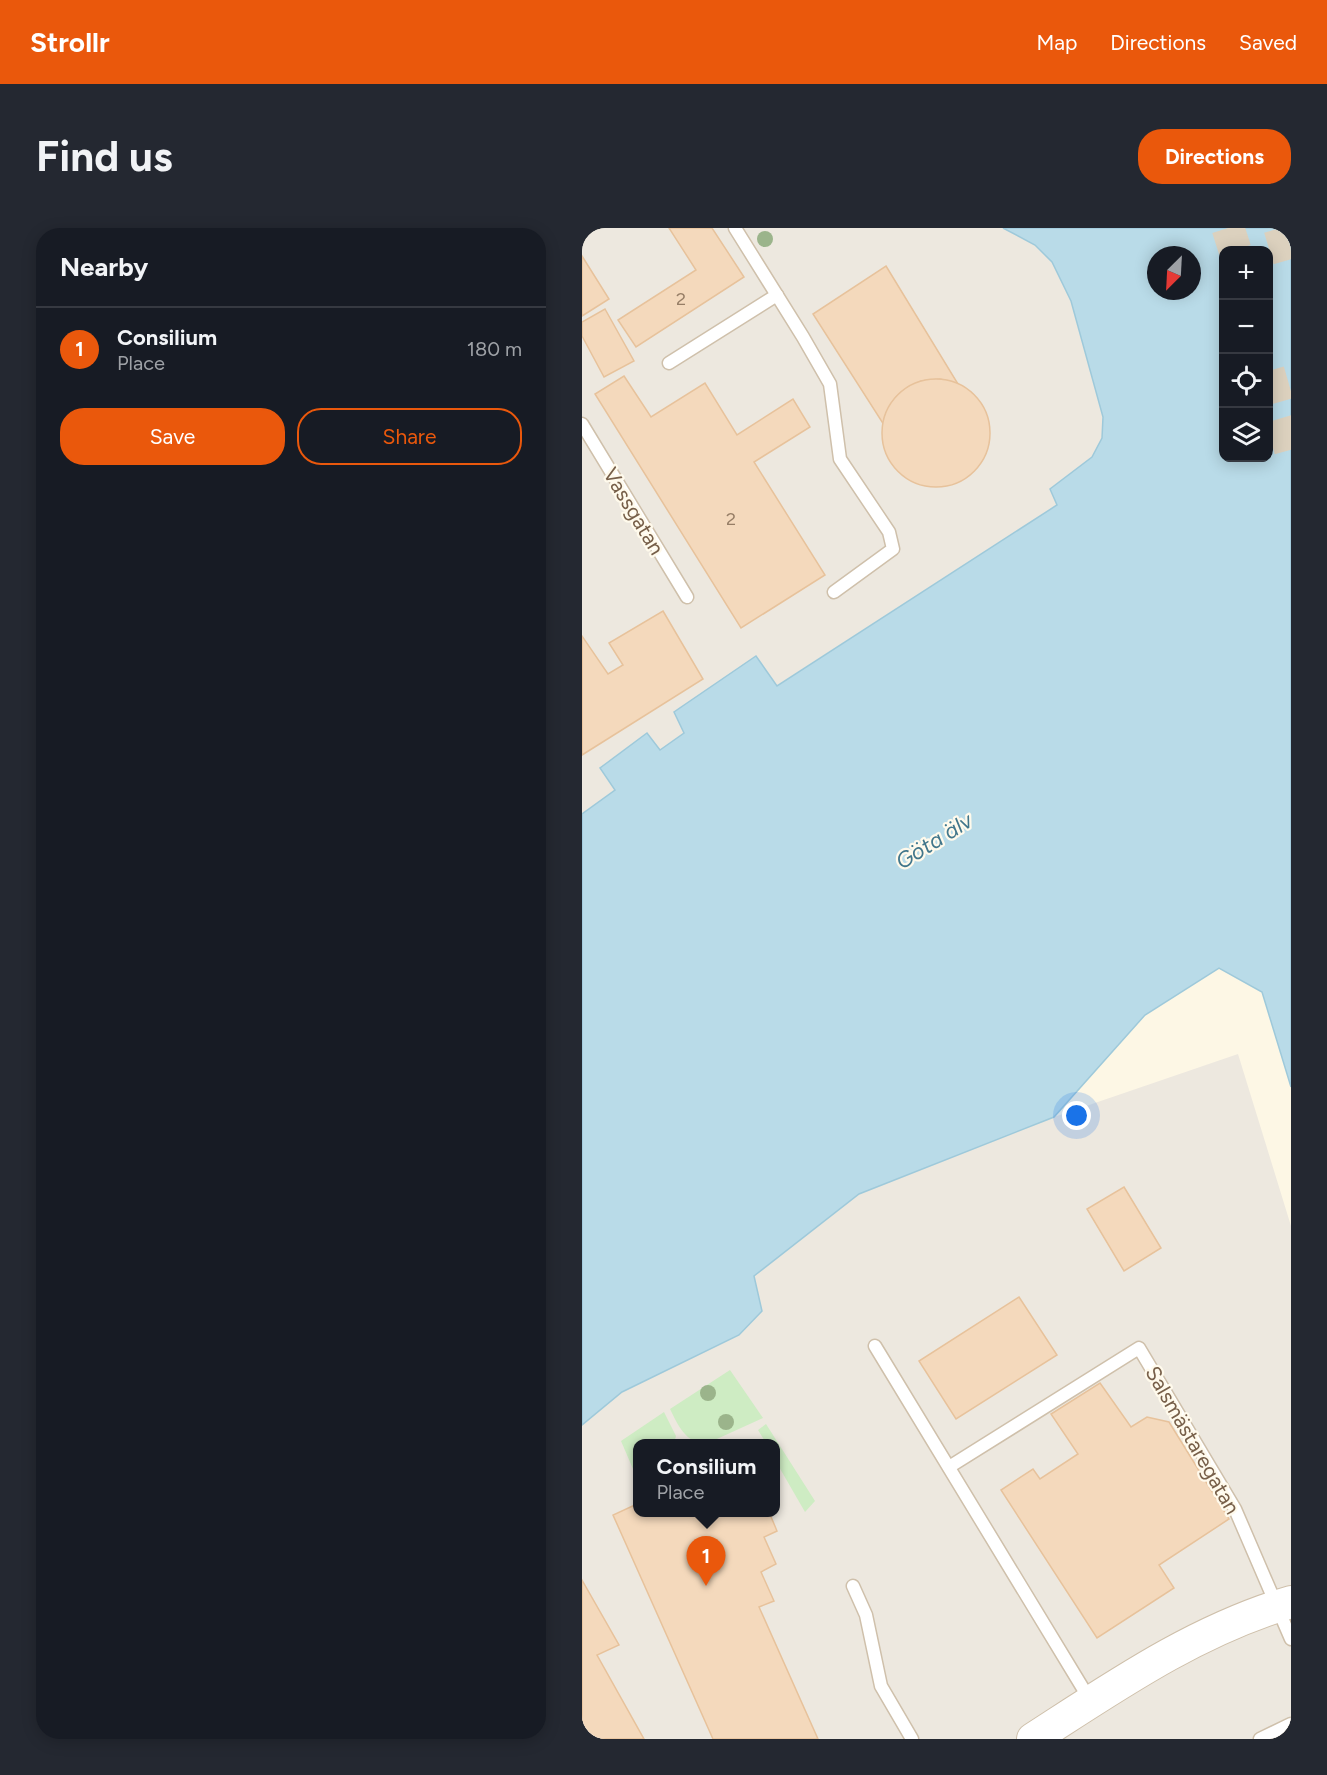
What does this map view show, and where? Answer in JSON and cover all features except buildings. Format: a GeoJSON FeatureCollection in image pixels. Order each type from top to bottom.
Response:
{"type":"FeatureCollection","features":[{"type":"Feature","properties":{"kind":"street"},"geometry":{"type":"LineString","coordinates":[[1045,1736],[1091,1701],[1172,1652],[1209,1633],[1284,1604]]}},
{"type":"Feature","properties":{"kind":"lane"},"geometry":{"type":"LineString","coordinates":[[735,228],[830,384],[840,459],[889,532],[893,549],[834,592]]}},
{"type":"Feature","properties":{"kind":"lane"},"geometry":{"type":"LineString","coordinates":[[669,363],[777,295]]}},
{"type":"Feature","properties":{"kind":"lane","name":"Vassgatan"},"geometry":{"type":"LineString","coordinates":[[582,424],[687,597]]}},
{"type":"Feature","properties":{"kind":"lane"},"geometry":{"type":"LineString","coordinates":[[875,1346],[1091,1701]]}},
{"type":"Feature","properties":{"kind":"lane","name":"Salsmästaregatan"},"geometry":{"type":"LineString","coordinates":[[949,1467],[1139,1348],[1235,1509],[1284,1604]]}},
{"type":"Feature","properties":{"kind":"lane"},"geometry":{"type":"LineString","coordinates":[[853,1586],[866,1616],[881,1686],[912,1739]]}},
{"type":"Feature","properties":{"kind":"lane"},"geometry":{"type":"LineString","coordinates":[[1284,1604],[1291,1639]]}},
{"type":"Feature","properties":{"kind":"lane"},"geometry":{"type":"LineString","coordinates":[[1260,1739],[1291,1724]]}},
{"type":"Feature","properties":{"kind":"shaded area"},"geometry":{"type":"Polygon","coordinates":[[[582,228],[1003,228],[1035,245],[1052,262],[1071,301],[1103,417],[1102,438],[1092,457],[1050,489],[1057,505],[776,686],[757,657],[674,712],[685,733],[660,751],[647,733],[600,767],[615,790],[582,814],[582,228]]]}},
{"type":"Feature","properties":{"kind":"shaded area"},"geometry":{"type":"Polygon","coordinates":[[[1238,1054],[1291,1226],[1291,1739],[582,1739],[582,1425],[622,1392],[739,1335],[762,1311],[754,1276],[859,1194],[1054,1117],[1238,1054]]]}},
{"type":"Feature","properties":{"kind":"green space"},"geometry":{"type":"Polygon","coordinates":[[[730,1370],[763,1418],[717,1439],[692,1439],[680,1428],[670,1409],[730,1370]]]}},
{"type":"Feature","properties":{"kind":"green space"},"geometry":{"type":"Polygon","coordinates":[[[664,1412],[676,1436],[675,1439],[633,1439],[633,1469],[621,1441],[664,1412]]]}},
{"type":"Feature","properties":{"kind":"green space"},"geometry":{"type":"Polygon","coordinates":[[[766,1424],[776,1439],[764,1439],[758,1430],[766,1424]]]}},
{"type":"Feature","properties":{"kind":"green space"},"geometry":{"type":"Polygon","coordinates":[[[780,1446],[815,1501],[805,1512],[780,1469],[780,1446]]]}},
{"type":"Feature","properties":{"kind":"water","name":"Göta älv"},"geometry":{"type":"Polygon","coordinates":[[[1003,228],[1291,228],[1291,1087],[1262,992],[1219,968],[1145,1015],[1054,1117],[859,1194],[754,1276],[762,1311],[739,1335],[622,1392],[582,1425],[582,814],[615,790],[600,768],[647,733],[660,750],[684,733],[674,712],[756,656],[777,686],[1057,505],[1050,489],[1092,457],[1102,438],[1103,417],[1071,301],[1052,262],[1035,245],[1003,228]]]}},
{"type":"Feature","properties":{"kind":"tunnel"},"geometry":{"type":"LineString","coordinates":[[1228,228],[1234,246]]}},
{"type":"Feature","properties":{"kind":"tunnel"},"geometry":{"type":"LineString","coordinates":[[1280,228],[1291,265]]}},
{"type":"Feature","properties":{"kind":"tunnel"},"geometry":{"type":"LineString","coordinates":[[1273,388],[1291,451]]}},
{"type":"Feature","properties":{"kind":"place","name":"Consilium"},"geometry":{"type":"Point","coordinates":[706,1586]}}]}
